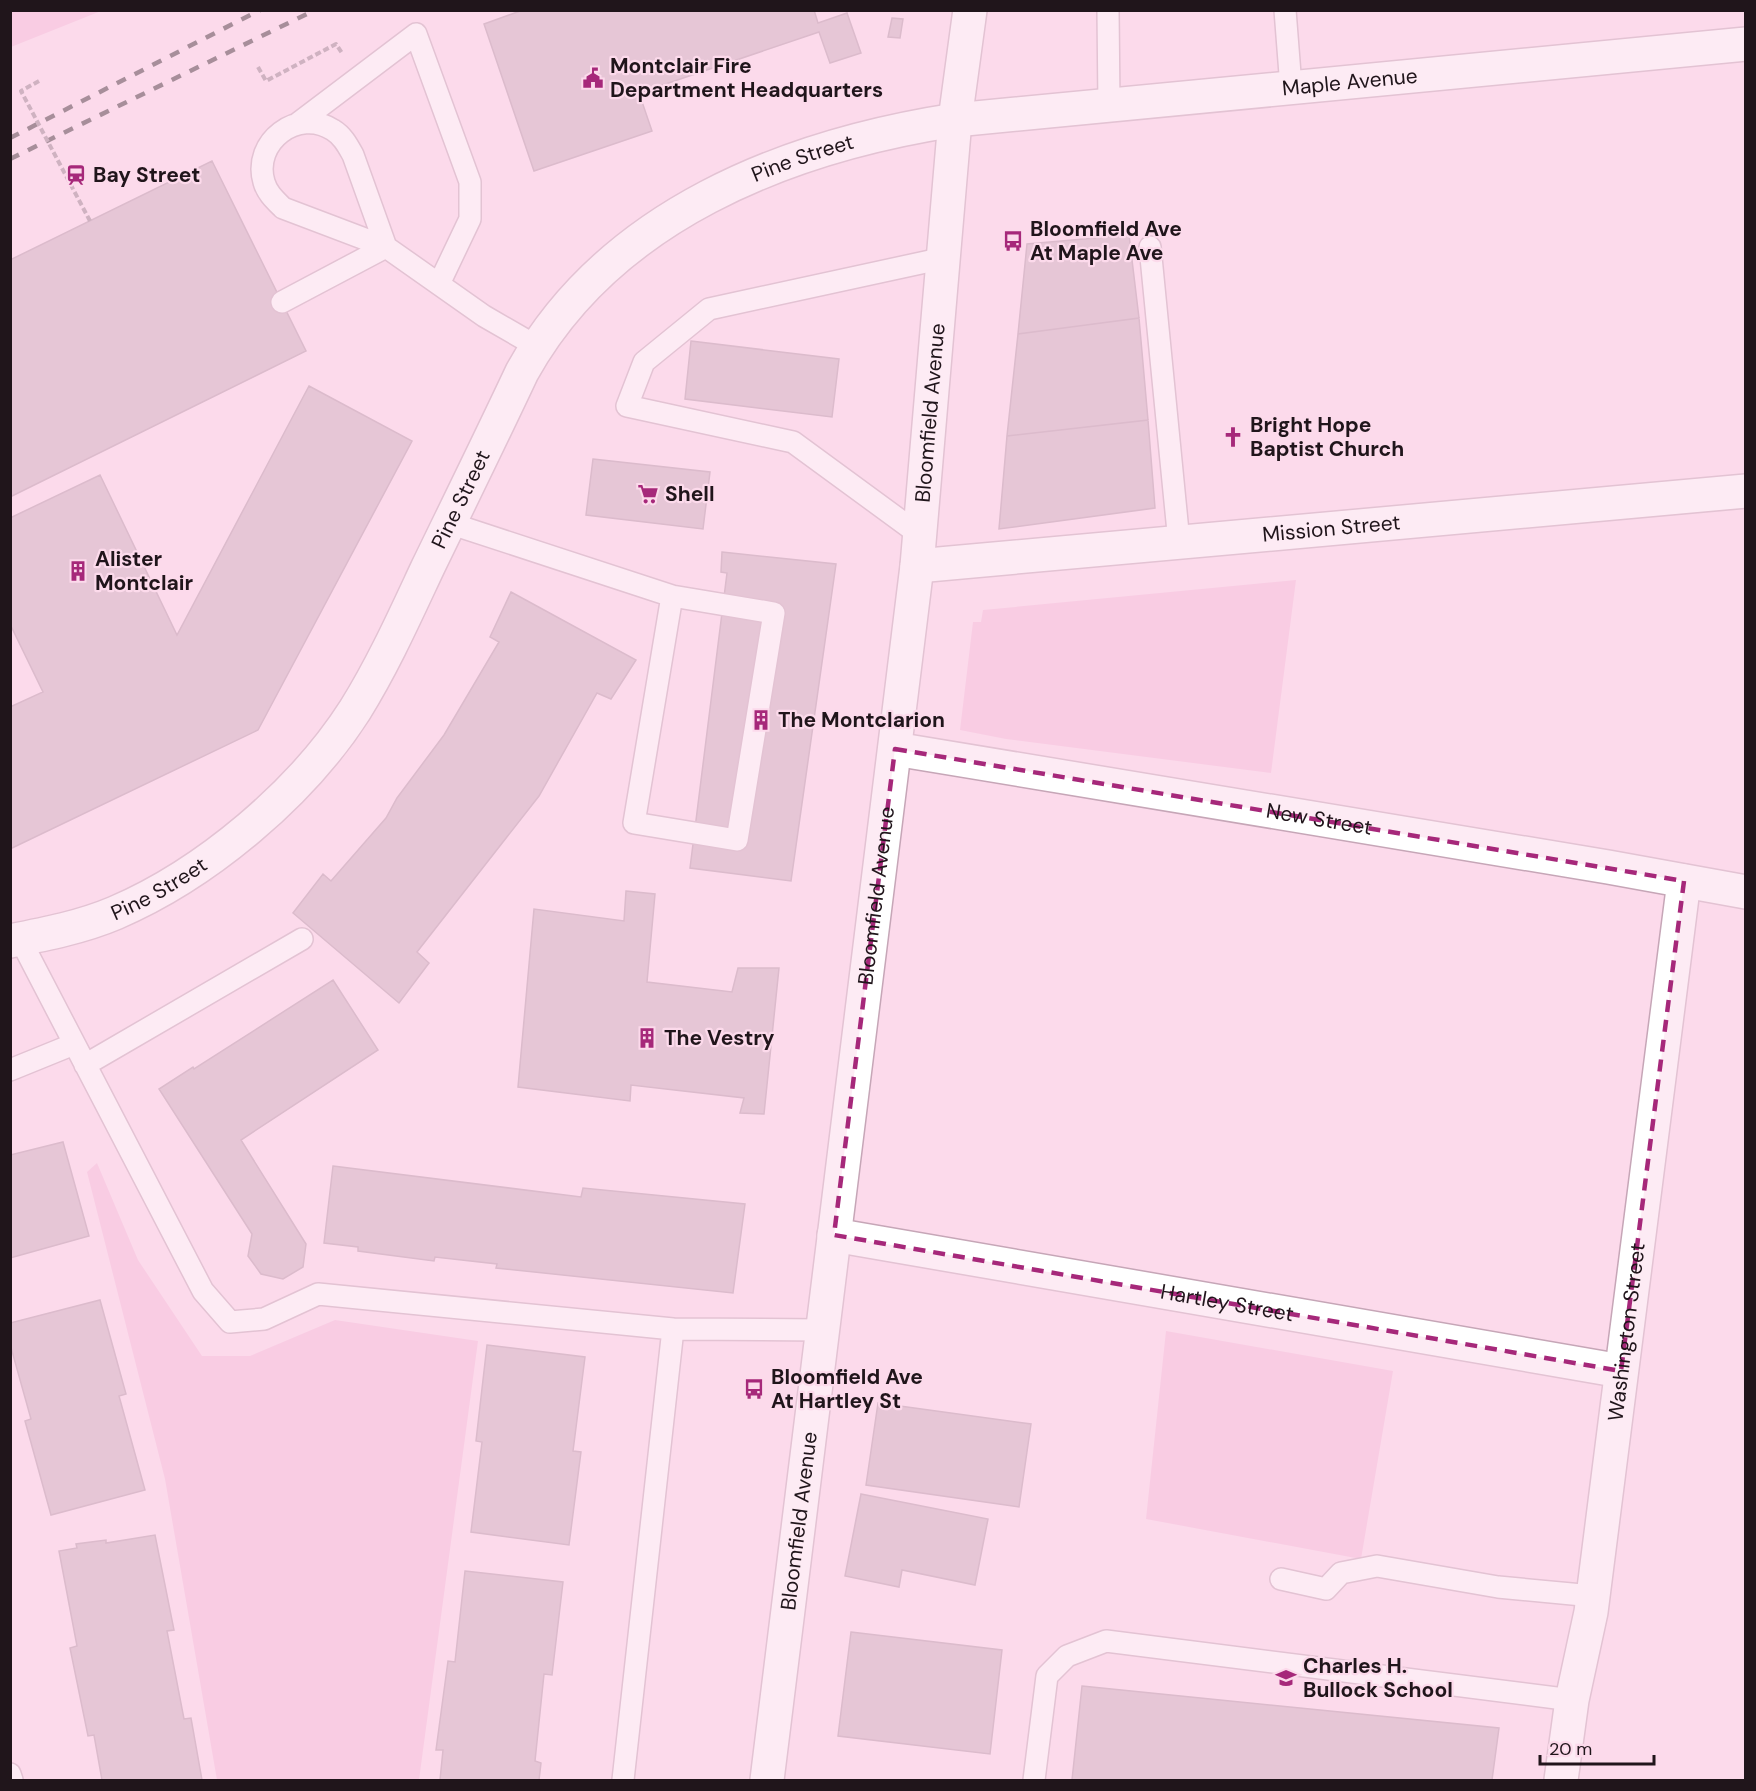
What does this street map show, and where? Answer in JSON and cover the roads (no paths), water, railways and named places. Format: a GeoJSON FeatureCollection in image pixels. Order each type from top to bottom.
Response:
{"type":"FeatureCollection","features":[{"type":"Feature","properties":{"kind":"street","name":"Bloomfield Avenue"},"geometry":{"type":"LineString","coordinates":[[767,1780],[919,550],[956,120],[969,10]]}},
{"type":"Feature","properties":{"kind":"street","name":"Maple Avenue"},"geometry":{"type":"LineString","coordinates":[[956,120],[1746,44]]}},
{"type":"Feature","properties":{"kind":"street","name":"Pine Street"},"geometry":{"type":"LineString","coordinates":[[15,940],[81,925],[116,913],[147,897],[240,836],[316,762],[355,710],[387,653],[536,346],[572,301],[607,265],[659,227],[718,190],[779,164],[894,130],[956,120]]}},
{"type":"Feature","properties":{"kind":"street","name":"Mission Street"},"geometry":{"type":"LineString","coordinates":[[919,550],[1179,542],[1746,491]]}},
{"type":"Feature","properties":{"kind":"street","name":"New Street"},"geometry":{"type":"LineString","coordinates":[[895,748],[1746,892]]}},
{"type":"Feature","properties":{"kind":"street","name":"Washington Street"},"geometry":{"type":"LineString","coordinates":[[1561,1780],[1572,1700],[1593,1596],[1684,881]]}},
{"type":"Feature","properties":{"kind":"street","name":"Hartley Street"},"geometry":{"type":"LineString","coordinates":[[834,1235],[1621,1371]]}},
{"type":"Feature","properties":{"kind":"lane"},"geometry":{"type":"LineString","coordinates":[[1108,10],[1109,105]]}},
{"type":"Feature","properties":{"kind":"lane"},"geometry":{"type":"LineString","coordinates":[[1285,10],[1291,87]]}},
{"type":"Feature","properties":{"kind":"lane"},"geometry":{"type":"LineString","coordinates":[[439,284],[470,219],[470,182],[416,34],[297,124],[274,137],[266,151],[262,166],[264,182],[271,196],[283,208],[386,247],[484,316],[536,346]]}},
{"type":"Feature","properties":{"kind":"lane"},"geometry":{"type":"LineString","coordinates":[[297,124],[319,124],[334,130],[345,141],[353,155],[386,247]]}},
{"type":"Feature","properties":{"kind":"lane"},"geometry":{"type":"LineString","coordinates":[[282,302],[386,247]]}},
{"type":"Feature","properties":{"kind":"lane"},"geometry":{"type":"LineString","coordinates":[[1150,247],[1179,542]]}},
{"type":"Feature","properties":{"kind":"lane"},"geometry":{"type":"LineString","coordinates":[[919,550],[793,442],[627,406],[644,362],[709,309],[944,258]]}},
{"type":"Feature","properties":{"kind":"lane"},"geometry":{"type":"LineString","coordinates":[[449,523],[672,596],[774,613],[737,840],[634,823],[672,596]]}},
{"type":"Feature","properties":{"kind":"lane"},"geometry":{"type":"LineString","coordinates":[[86,1065],[302,939]]}},
{"type":"Feature","properties":{"kind":"lane"},"geometry":{"type":"LineString","coordinates":[[15,940],[86,1065],[202,1291],[230,1322],[264,1319],[318,1294],[673,1329],[822,1330]]}},
{"type":"Feature","properties":{"kind":"lane"},"geometry":{"type":"LineString","coordinates":[[10,1070],[74,1044]]}},
{"type":"Feature","properties":{"kind":"lane"},"geometry":{"type":"LineString","coordinates":[[623,1780],[673,1329]]}},
{"type":"Feature","properties":{"kind":"lane"},"geometry":{"type":"LineString","coordinates":[[1281,1579],[1326,1589],[1341,1573],[1377,1566],[1498,1587],[1593,1596]]}},
{"type":"Feature","properties":{"kind":"lane"},"geometry":{"type":"LineString","coordinates":[[1034,1780],[1047,1676],[1067,1656],[1106,1641],[1572,1700]]}},
{"type":"Feature","properties":{"kind":"lane"},"geometry":{"type":"LineString","coordinates":[[10,1774],[12,1780]]}},
{"type":"Feature","properties":{"kind":"railway"},"geometry":{"type":"LineString","coordinates":[[10,138],[260,10]]}},
{"type":"Feature","properties":{"kind":"railway"},"geometry":{"type":"LineString","coordinates":[[10,159],[315,10]]}},
{"type":"Feature","properties":{"kind":"place","name":"Montclair Fire Department Headquarters"},"geometry":{"type":"Point","coordinates":[593,78]}},
{"type":"Feature","properties":{"kind":"place","name":"Bay Street"},"geometry":{"type":"Point","coordinates":[76,175]}},
{"type":"Feature","properties":{"kind":"place","name":"Bloomfield Ave At Maple Ave"},"geometry":{"type":"Point","coordinates":[1013,241]}},
{"type":"Feature","properties":{"kind":"place","name":"Bright Hope Baptist Church"},"geometry":{"type":"Point","coordinates":[1233,437]}},
{"type":"Feature","properties":{"kind":"place","name":"Shell"},"geometry":{"type":"Point","coordinates":[648,494]}},
{"type":"Feature","properties":{"kind":"place","name":"Alister Montclair"},"geometry":{"type":"Point","coordinates":[78,571]}},
{"type":"Feature","properties":{"kind":"place","name":"The Montclarion"},"geometry":{"type":"Point","coordinates":[761,720]}},
{"type":"Feature","properties":{"kind":"place","name":"The Vestry"},"geometry":{"type":"Point","coordinates":[647,1038]}},
{"type":"Feature","properties":{"kind":"place","name":"Bloomfield Ave At Hartley St"},"geometry":{"type":"Point","coordinates":[754,1389]}},
{"type":"Feature","properties":{"kind":"place","name":"Charles H. Bullock School"},"geometry":{"type":"Point","coordinates":[1286,1678]}}]}
